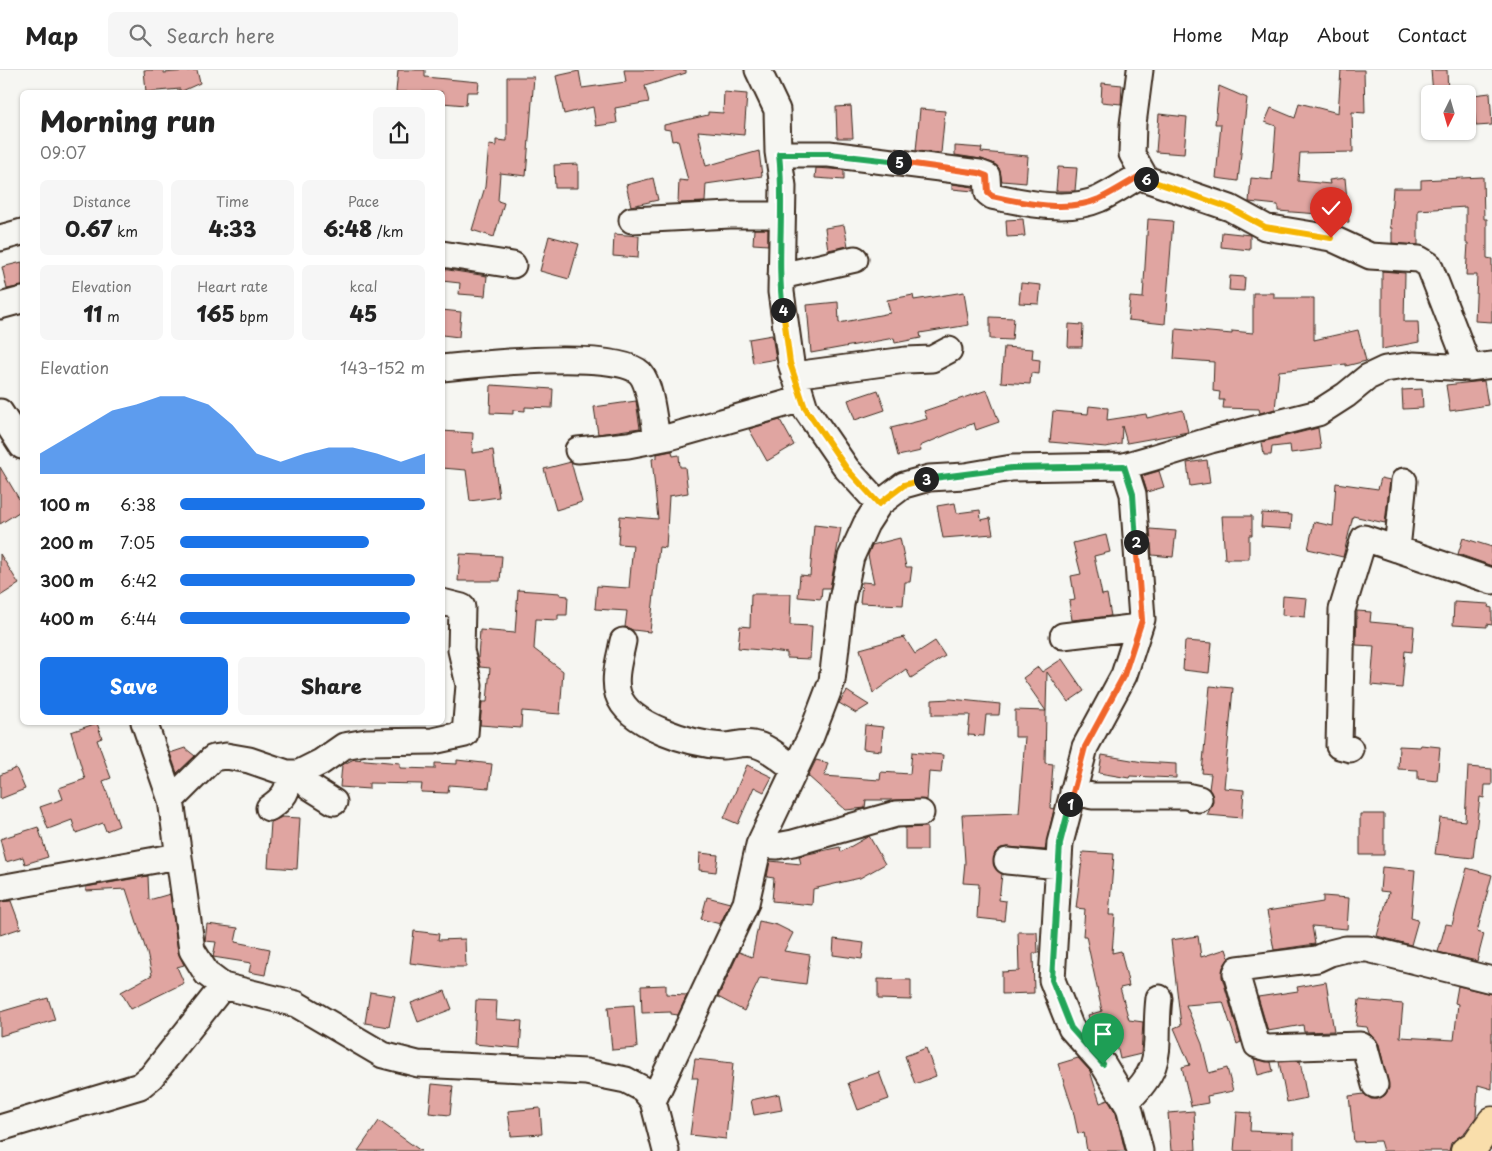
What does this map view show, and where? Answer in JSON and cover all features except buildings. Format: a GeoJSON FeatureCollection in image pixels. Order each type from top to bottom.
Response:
{"type":"FeatureCollection","features":[{"type":"Feature","properties":{"kind":"main road"},"geometry":{"type":"LineString","coordinates":[[1465,1151],[1476,1144],[1492,1121]]}},
{"type":"Feature","properties":{"kind":"street"},"geometry":{"type":"LineString","coordinates":[[758,70],[777,110],[783,186],[781,292],[790,363],[805,408],[847,469],[879,504]]}},
{"type":"Feature","properties":{"kind":"street"},"geometry":{"type":"LineString","coordinates":[[653,1100],[746,903],[759,844],[811,736],[832,681],[840,604],[850,556],[866,524],[879,504],[904,485],[929,478],[965,476],[1012,468],[1124,466],[1211,440],[1318,413],[1346,395],[1368,377],[1386,369],[1413,365],[1480,366],[1429,265],[1419,259],[1370,256],[1331,238],[1265,227],[1230,208],[1146,179],[1132,154],[1133,124],[1140,70]]}},
{"type":"Feature","properties":{"kind":"street"},"geometry":{"type":"LineString","coordinates":[[779,154],[829,154],[979,173],[987,176],[988,193],[992,196],[1052,205],[1075,205],[1098,199],[1143,174]]}},
{"type":"Feature","properties":{"kind":"street"},"geometry":{"type":"LineString","coordinates":[[632,220],[730,215],[782,215]]}},
{"type":"Feature","properties":{"kind":"street"},"geometry":{"type":"LineString","coordinates":[[0,238],[20,233]]}},
{"type":"Feature","properties":{"kind":"street"},"geometry":{"type":"LineString","coordinates":[[445,254],[513,265]]}},
{"type":"Feature","properties":{"kind":"street"},"geometry":{"type":"LineString","coordinates":[[781,276],[855,259]]}},
{"type":"Feature","properties":{"kind":"street"},"geometry":{"type":"LineString","coordinates":[[0,306],[20,301]]}},
{"type":"Feature","properties":{"kind":"street"},"geometry":{"type":"LineString","coordinates":[[578,450],[657,439],[798,387],[906,360],[932,359],[949,350]]}},
{"type":"Feature","properties":{"kind":"street"},"geometry":{"type":"LineString","coordinates":[[445,368],[480,363],[579,360],[624,364],[641,373],[646,384],[657,439]]}},
{"type":"Feature","properties":{"kind":"street"},"geometry":{"type":"LineString","coordinates":[[9,414],[20,441]]}},
{"type":"Feature","properties":{"kind":"street"},"geometry":{"type":"LineString","coordinates":[[1124,466],[1133,494],[1142,620],[1124,675],[1085,747],[1060,843],[1052,980],[1071,1028],[1103,1064],[1129,1107],[1140,1151]]}},
{"type":"Feature","properties":{"kind":"street"},"geometry":{"type":"LineString","coordinates":[[1398,549],[1404,481]]}},
{"type":"Feature","properties":{"kind":"street"},"geometry":{"type":"LineString","coordinates":[[1350,749],[1339,746],[1342,610],[1364,538],[1492,581]]}},
{"type":"Feature","properties":{"kind":"street"},"geometry":{"type":"LineString","coordinates":[[269,808],[282,800],[294,773],[321,762],[344,746],[366,742],[433,741],[465,734],[469,685],[461,650],[462,607],[445,603]]}},
{"type":"Feature","properties":{"kind":"street"},"geometry":{"type":"LineString","coordinates":[[1064,636],[1139,627]]}},
{"type":"Feature","properties":{"kind":"street"},"geometry":{"type":"LineString","coordinates":[[622,641],[616,683],[618,694],[623,704],[639,719],[666,733],[704,743],[723,746],[752,743],[762,747],[795,769]]}},
{"type":"Feature","properties":{"kind":"street"},"geometry":{"type":"LineString","coordinates":[[145,725],[171,800],[192,950],[208,974],[223,986],[296,1004],[383,1055],[418,1064],[586,1072],[626,1080],[643,1089],[653,1100],[666,1151]]}},
{"type":"Feature","properties":{"kind":"street"},"geometry":{"type":"LineString","coordinates":[[171,800],[206,762],[214,758],[226,756],[249,760],[294,773],[310,787],[334,802]]}},
{"type":"Feature","properties":{"kind":"street"},"geometry":{"type":"LineString","coordinates":[[1073,792],[1092,796],[1186,796],[1199,798]]}},
{"type":"Feature","properties":{"kind":"street"},"geometry":{"type":"LineString","coordinates":[[759,844],[777,846],[794,843],[896,814],[921,813]]}},
{"type":"Feature","properties":{"kind":"street"},"geometry":{"type":"LineString","coordinates":[[0,888],[178,856]]}},
{"type":"Feature","properties":{"kind":"street"},"geometry":{"type":"LineString","coordinates":[[1007,861],[1059,866]]}},
{"type":"Feature","properties":{"kind":"street"},"geometry":{"type":"LineString","coordinates":[[1374,1085],[1364,1048],[1360,1045],[1268,1048],[1257,1046],[1236,973],[1238,969],[1317,959],[1330,952],[1346,949],[1368,949],[1492,980]]}},
{"type":"Feature","properties":{"kind":"street"},"geometry":{"type":"LineString","coordinates":[[0,1128],[140,1086],[151,1077],[223,986]]}},
{"type":"Feature","properties":{"kind":"street"},"geometry":{"type":"LineString","coordinates":[[1126,1102],[1141,1088],[1152,1073],[1157,1052],[1160,998]]}},
{"type":"Feature","properties":{"kind":"route"},"geometry":{"type":"LineString","coordinates":[[1103,1064],[1071,1028],[1052,980],[1060,843],[1085,747],[1124,675],[1142,620],[1133,494],[1128,474],[1124,466],[1012,468],[965,476],[929,478],[904,485],[879,504],[847,469],[805,408],[790,363],[781,292],[783,186],[779,154],[829,154],[979,173],[987,176],[988,193],[992,196],[1052,205],[1075,205],[1098,199],[1143,174],[1146,179],[1184,190],[1230,208],[1265,227],[1331,238]]}}]}
